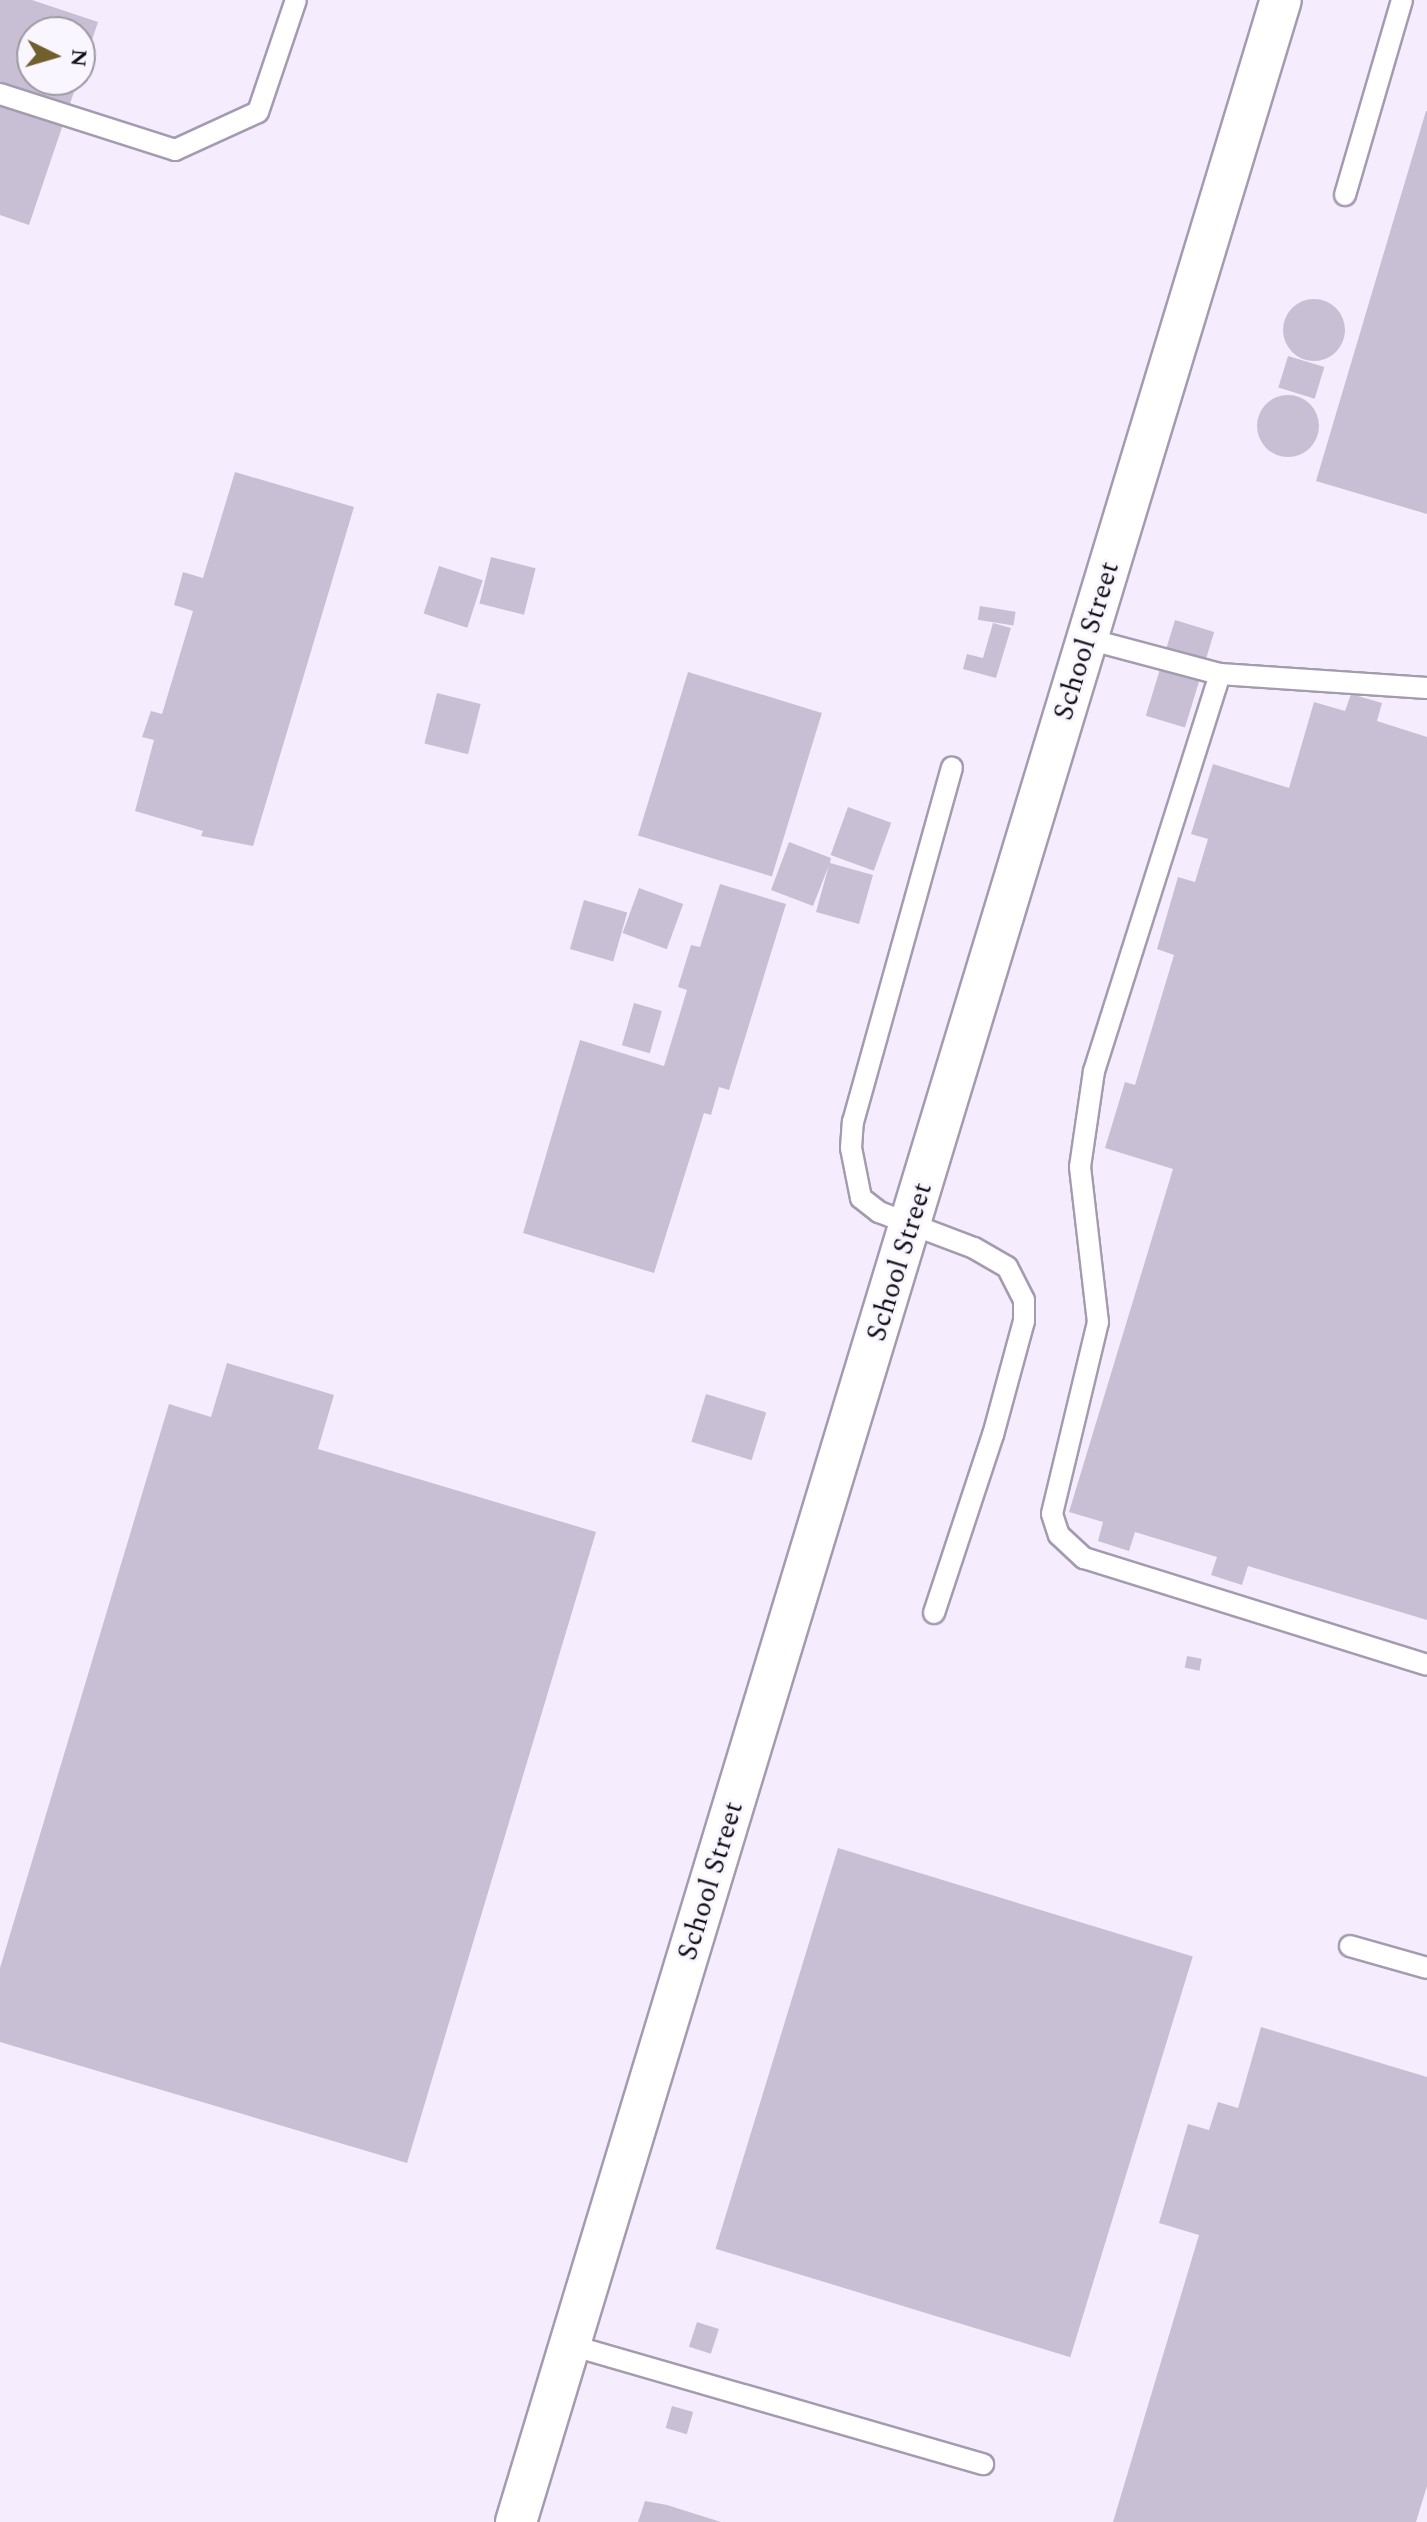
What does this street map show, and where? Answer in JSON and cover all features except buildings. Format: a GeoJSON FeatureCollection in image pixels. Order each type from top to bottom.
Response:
{"type":"FeatureCollection","features":[{"type":"Feature","properties":{"kind":"street","name":"School Street"},"geometry":{"type":"LineString","coordinates":[[516,2522],[1281,0]]}},
{"type":"Feature","properties":{"kind":"lane"},"geometry":{"type":"LineString","coordinates":[[0,94],[175,150],[258,112],[296,0]]}},
{"type":"Feature","properties":{"kind":"lane"},"geometry":{"type":"LineString","coordinates":[[1345,195],[1402,0]]}},
{"type":"Feature","properties":{"kind":"lane"},"geometry":{"type":"LineString","coordinates":[[1088,639],[1220,674],[1427,688]]}},
{"type":"Feature","properties":{"kind":"lane"},"geometry":{"type":"LineString","coordinates":[[1220,674],[1089,1097],[1080,1167],[1098,1322],[1052,1514],[1059,1535],[1084,1558],[1427,1665]]}},
{"type":"Feature","properties":{"kind":"lane"},"geometry":{"type":"LineString","coordinates":[[934,1613],[993,1435],[1024,1321],[1024,1300],[1007,1267],[879,1212],[861,1198],[852,1173],[853,1122],[952,768]]}},
{"type":"Feature","properties":{"kind":"lane"},"geometry":{"type":"LineString","coordinates":[[1350,1946],[1427,1968]]}},
{"type":"Feature","properties":{"kind":"lane"},"geometry":{"type":"LineString","coordinates":[[570,2345],[983,2464]]}},
{"type":"Feature","properties":{"kind":"shaded area"},"geometry":{"type":"Polygon","coordinates":[[[0,0],[1427,0],[1427,2522],[0,2522],[0,0]]]}}]}
